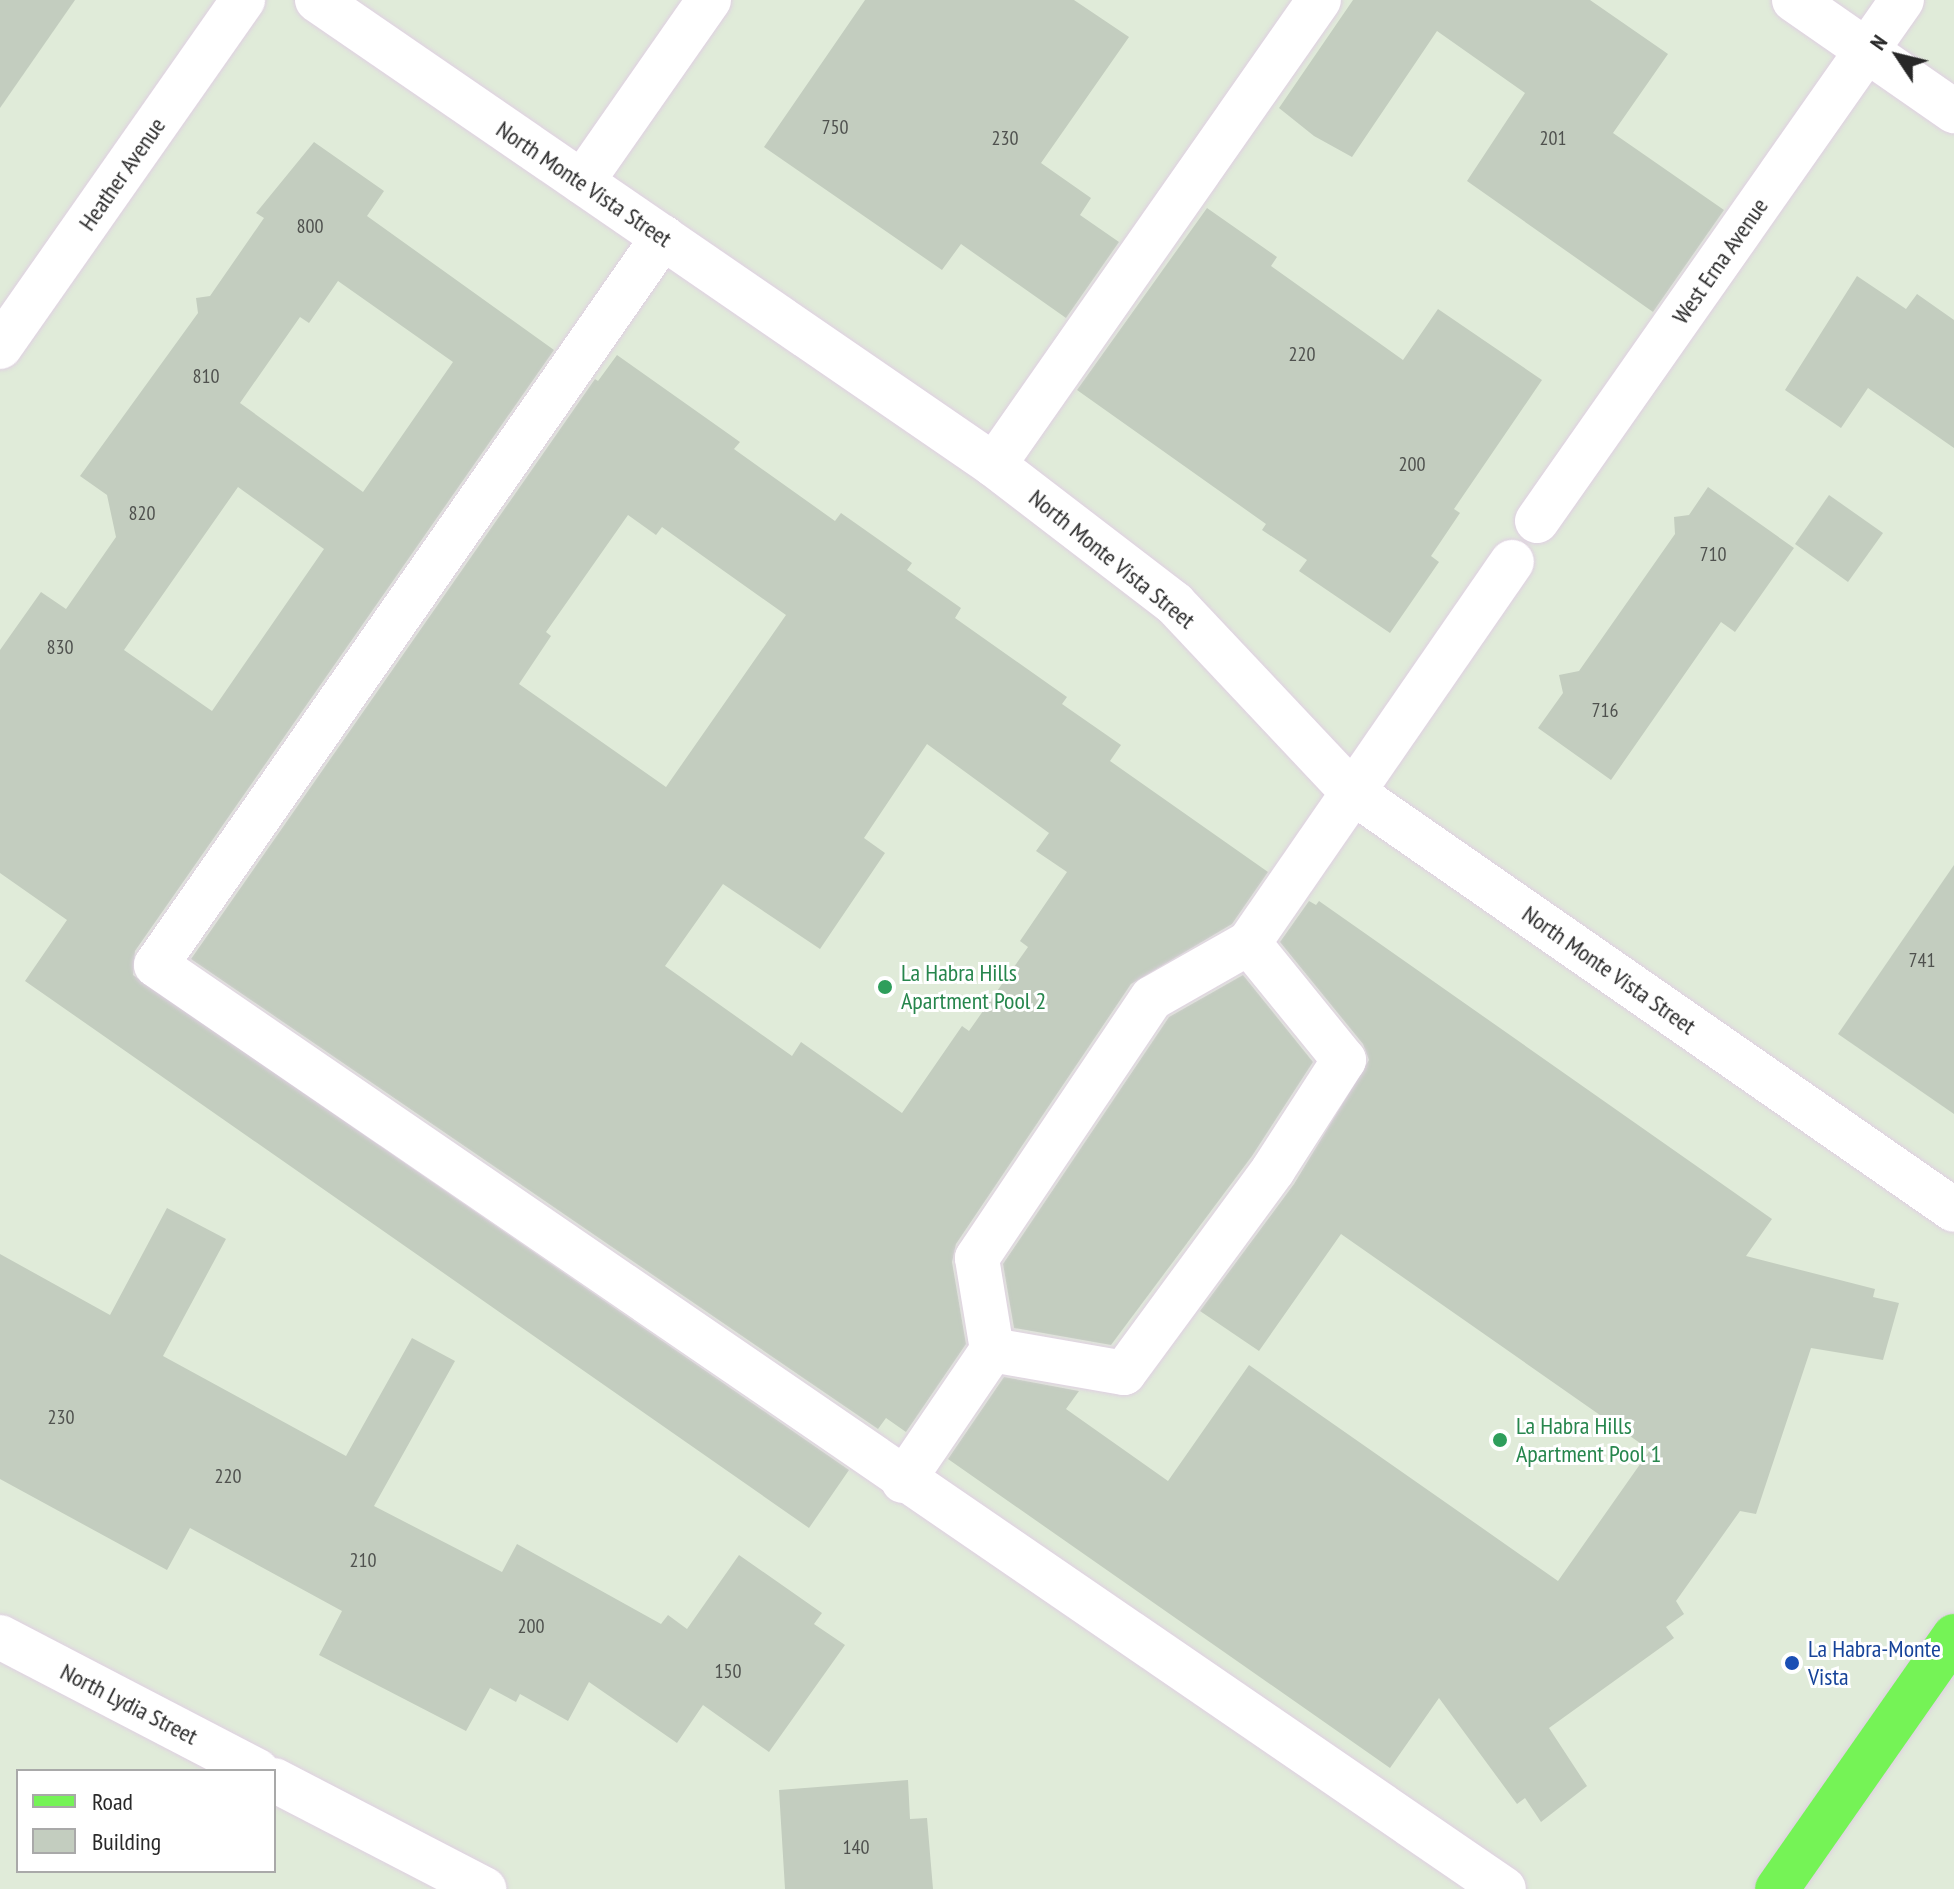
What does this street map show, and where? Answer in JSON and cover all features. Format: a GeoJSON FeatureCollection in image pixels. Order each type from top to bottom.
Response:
{"type":"FeatureCollection","features":[{"type":"Feature","properties":{"kind":"main road"},"geometry":{"type":"LineString","coordinates":[[1777,1889],[1954,1636]]}},
{"type":"Feature","properties":{"kind":"street","name":"Heather Avenue"},"geometry":{"type":"LineString","coordinates":[[0,347],[243,0]]}},
{"type":"Feature","properties":{"kind":"street","name":"North Monte Vista Street"},"geometry":{"type":"LineString","coordinates":[[317,0],[994,465],[1175,604],[1351,791],[1954,1210]]}},
{"type":"Feature","properties":{"kind":"street"},"geometry":{"type":"LineString","coordinates":[[582,182],[709,0]]}},
{"type":"Feature","properties":{"kind":"street"},"geometry":{"type":"LineString","coordinates":[[994,465],[1319,0]]}},
{"type":"Feature","properties":{"kind":"street"},"geometry":{"type":"LineString","coordinates":[[1794,0],[1954,111]]}},
{"type":"Feature","properties":{"kind":"street","name":"West Erna Avenue"},"geometry":{"type":"LineString","coordinates":[[1537,521],[1902,0]]}},
{"type":"Feature","properties":{"kind":"street"},"geometry":{"type":"LineString","coordinates":[[663,237],[156,965],[903,1481],[1504,1889]]}},
{"type":"Feature","properties":{"kind":"street"},"geometry":{"type":"LineString","coordinates":[[903,1481],[992,1350],[977,1258],[1152,998],[1249,943],[1351,791],[1512,562]]}},
{"type":"Feature","properties":{"kind":"street"},"geometry":{"type":"LineString","coordinates":[[992,1350],[1124,1373],[1273,1170],[1344,1060],[1249,943]]}},
{"type":"Feature","properties":{"kind":"street","name":"North Lydia Street"},"geometry":{"type":"LineString","coordinates":[[0,1637],[253,1769]]}},
{"type":"Feature","properties":{"kind":"street"},"geometry":{"type":"LineString","coordinates":[[276,1781],[484,1889]]}},
{"type":"Feature","properties":{"kind":"building"},"geometry":{"type":"Polygon","coordinates":[[[0,0],[75,0],[0,108],[0,0]]]}},
{"type":"Feature","properties":{"kind":"building"},"geometry":{"type":"Polygon","coordinates":[[[865,0],[1074,0],[1129,37],[1041,163],[1091,198],[1080,215],[1119,242],[1066,318],[961,244],[942,270],[764,147],[865,0]]]}},
{"type":"Feature","properties":{"kind":"building"},"geometry":{"type":"Polygon","coordinates":[[[1353,0],[1590,0],[1668,54],[1613,133],[1724,210],[1653,312],[1467,181],[1525,93],[1437,31],[1352,157],[1314,136],[1279,108],[1353,0]]]}},
{"type":"Feature","properties":{"kind":"building"},"geometry":{"type":"Polygon","coordinates":[[[314,142],[384,191],[367,216],[554,350],[135,951],[133,975],[849,1470],[809,1528],[25,981],[67,920],[0,873],[0,650],[41,592],[66,609],[116,537],[107,495],[80,476],[198,313],[196,298],[210,296],[264,218],[256,213],[314,142]],[[338,281],[309,323],[300,317],[240,403],[363,492],[453,362],[338,281]],[[238,487],[124,650],[212,711],[324,549],[238,487]]]}},
{"type":"Feature","properties":{"kind":"building"},"geometry":{"type":"Polygon","coordinates":[[[1207,208],[1277,257],[1271,266],[1403,360],[1438,309],[1542,380],[1454,509],[1460,513],[1431,556],[1439,562],[1390,633],[1299,571],[1307,560],[1262,530],[1266,524],[1077,390],[1207,208]]]}},
{"type":"Feature","properties":{"kind":"building"},"geometry":{"type":"Polygon","coordinates":[[[1857,276],[1906,309],[1917,294],[1954,320],[1954,448],[1868,388],[1841,428],[1785,390],[1857,276]]]}},
{"type":"Feature","properties":{"kind":"building"},"geometry":{"type":"Polygon","coordinates":[[[617,355],[740,442],[734,449],[835,521],[841,513],[912,563],[907,570],[961,608],[955,618],[1067,697],[1062,704],[1121,745],[1110,761],[1268,872],[1232,924],[1131,984],[956,1244],[952,1262],[966,1344],[906,1432],[886,1418],[878,1429],[191,959],[595,379],[598,381],[617,355]],[[628,515],[546,632],[551,636],[519,684],[666,787],[786,615],[662,527],[656,535],[628,515]],[[927,744],[864,838],[885,853],[820,949],[723,884],[665,966],[792,1056],[801,1042],[902,1113],[962,1026],[969,1031],[1028,947],[1020,941],[1067,872],[1036,851],[1049,833],[927,744]]]}},
{"type":"Feature","properties":{"kind":"building"},"geometry":{"type":"Polygon","coordinates":[[[1708,487],[1794,548],[1735,632],[1721,622],[1611,780],[1538,728],[1563,693],[1559,675],[1579,671],[1675,534],[1674,517],[1689,515],[1708,487]]]}},
{"type":"Feature","properties":{"kind":"building"},"geometry":{"type":"Polygon","coordinates":[[[1829,495],[1883,533],[1848,582],[1795,544],[1829,495]]]}},
{"type":"Feature","properties":{"kind":"building"},"geometry":{"type":"Polygon","coordinates":[[[1954,865],[1954,1114],[1838,1034],[1954,865]]]}},
{"type":"Feature","properties":{"kind":"building"},"geometry":{"type":"Polygon","coordinates":[[[1309,901],[1316,905],[1319,901],[1772,1219],[1746,1256],[1875,1289],[1873,1297],[1899,1303],[1883,1360],[1811,1348],[1756,1514],[1740,1511],[1676,1601],[1684,1614],[1666,1627],[1674,1638],[1549,1728],[1587,1786],[1541,1822],[1525,1798],[1517,1804],[1439,1698],[1390,1768],[948,1459],[1004,1377],[1079,1391],[1066,1409],[1168,1481],[1249,1365],[1558,1581],[1650,1450],[1341,1234],[1259,1351],[1200,1311],[1294,1184],[1369,1060],[1363,1044],[1280,942],[1309,901]]]}},
{"type":"Feature","properties":{"kind":"building"},"geometry":{"type":"Polygon","coordinates":[[[1243,975],[1313,1062],[1252,1156],[1111,1345],[1014,1328],[1003,1264],[1169,1017],[1243,975]]]}},
{"type":"Feature","properties":{"kind":"building"},"geometry":{"type":"Polygon","coordinates":[[[167,1208],[226,1239],[163,1356],[346,1456],[412,1338],[455,1361],[374,1506],[502,1572],[517,1544],[661,1624],[668,1615],[687,1629],[739,1555],[822,1613],[814,1624],[845,1645],[769,1752],[703,1705],[677,1743],[589,1682],[568,1721],[520,1694],[516,1702],[490,1688],[466,1731],[319,1655],[342,1611],[190,1528],[167,1570],[0,1479],[0,1254],[110,1315],[167,1208]]]}},
{"type":"Feature","properties":{"kind":"building"},"geometry":{"type":"Polygon","coordinates":[[[908,1780],[910,1819],[927,1818],[933,1889],[785,1889],[779,1790],[908,1780]]]}},
{"type":"Feature","properties":{"kind":"place","name":"La Habra Hills Apartment Pool 2"},"geometry":{"type":"Point","coordinates":[885,987]}},
{"type":"Feature","properties":{"kind":"place","name":"La Habra Hills Apartment Pool 1"},"geometry":{"type":"Point","coordinates":[1500,1440]}},
{"type":"Feature","properties":{"kind":"place","name":"La Habra-Monte Vista"},"geometry":{"type":"Point","coordinates":[1792,1663]}}]}
